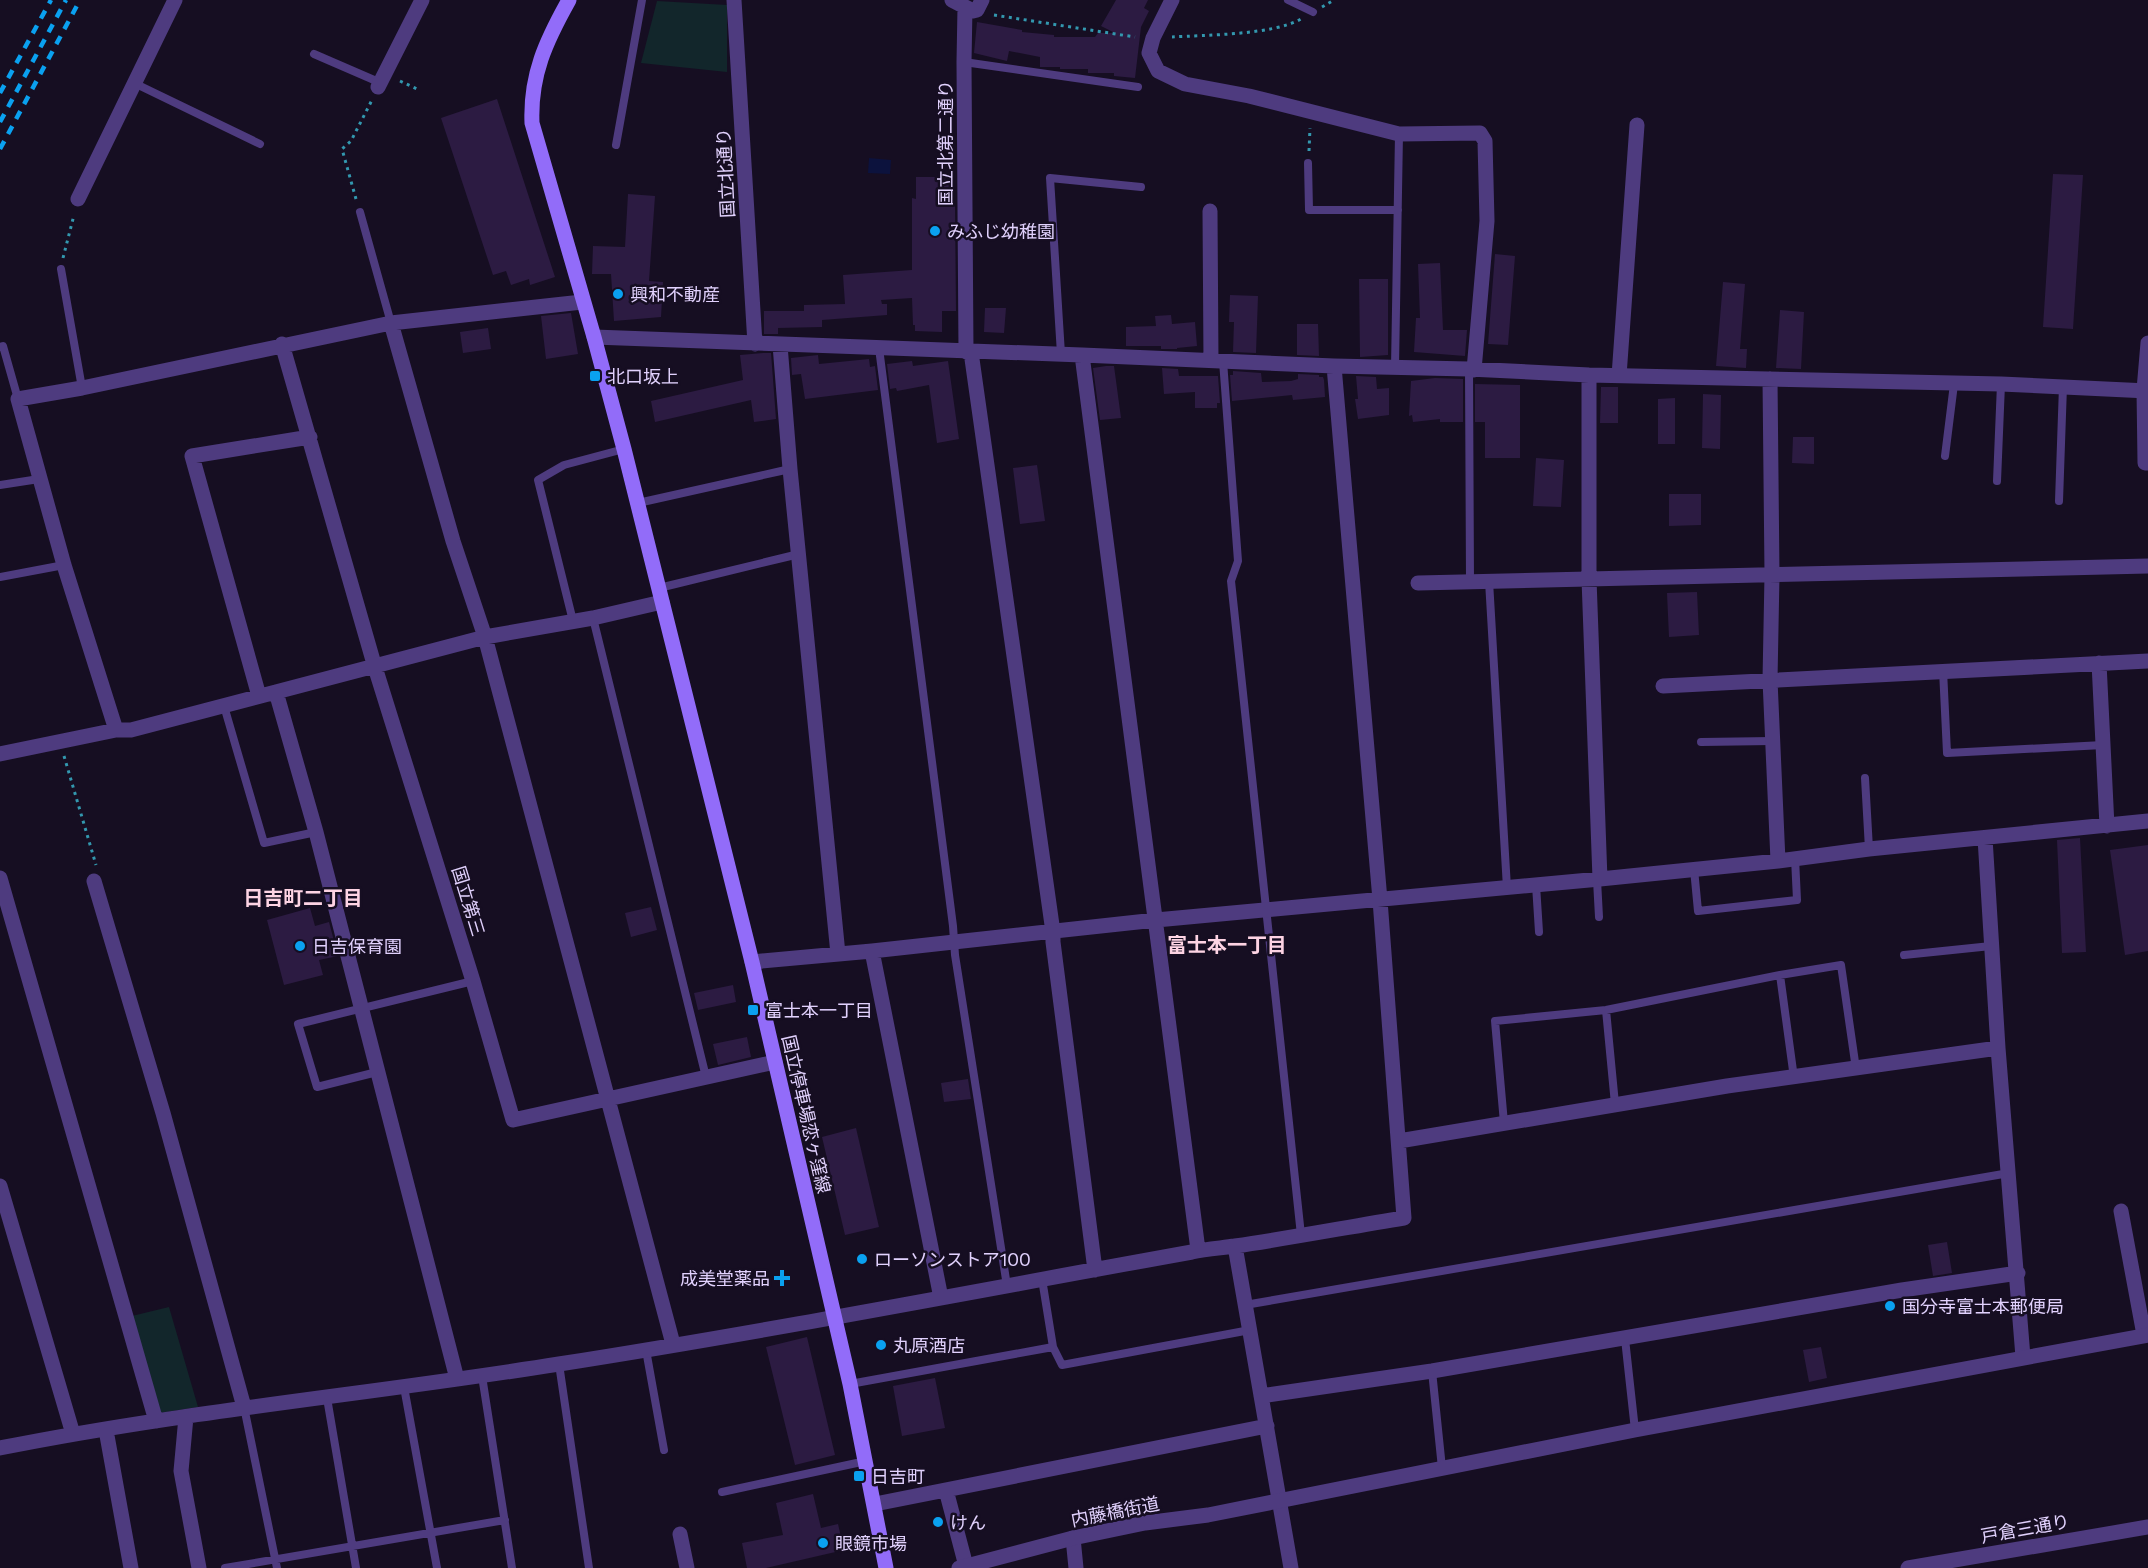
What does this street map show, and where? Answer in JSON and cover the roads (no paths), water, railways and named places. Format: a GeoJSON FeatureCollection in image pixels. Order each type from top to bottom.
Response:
{"type":"FeatureCollection","features":[{"type":"Feature","properties":{"kind":"main road","name":"国立停車場恋ヶ窪線"},"geometry":{"type":"LineString","coordinates":[[569,0],[543,51],[531,102],[532,123],[624,449],[752,962],[850,1384],[875,1504],[885,1568]]}},
{"type":"Feature","properties":{"kind":"street"},"geometry":{"type":"LineString","coordinates":[[78,199],[175,0]]}},
{"type":"Feature","properties":{"kind":"street"},"geometry":{"type":"LineString","coordinates":[[380,85],[422,0]]}},
{"type":"Feature","properties":{"kind":"street","name":"国立北通り"},"geometry":{"type":"LineString","coordinates":[[734,0],[755,344]]}},
{"type":"Feature","properties":{"kind":"street"},"geometry":{"type":"LineString","coordinates":[[958,4],[973,11],[977,10],[982,0]]}},
{"type":"Feature","properties":{"kind":"street"},"geometry":{"type":"LineString","coordinates":[[1172,0],[1153,38],[1149,53],[1158,70],[1185,84],[1311,111],[1399,134],[1480,133],[1485,141],[1487,221],[1472,369]]}},
{"type":"Feature","properties":{"kind":"street","name":"国立北第二通り"},"geometry":{"type":"LineString","coordinates":[[958,4],[964,62],[968,352],[1053,932],[1095,1270]]}},
{"type":"Feature","properties":{"kind":"street"},"geometry":{"type":"LineString","coordinates":[[1619,376],[1637,125]]}},
{"type":"Feature","properties":{"kind":"street"},"geometry":{"type":"LineString","coordinates":[[1210,211],[1217,361]]}},
{"type":"Feature","properties":{"kind":"street"},"geometry":{"type":"LineString","coordinates":[[116,730],[64,565],[18,399],[82,388],[391,322],[582,302]]}},
{"type":"Feature","properties":{"kind":"street"},"geometry":{"type":"LineString","coordinates":[[391,322],[453,541],[485,637],[673,1344]]}},
{"type":"Feature","properties":{"kind":"street"},"geometry":{"type":"LineString","coordinates":[[594,337],[1589,375],[2001,384],[2146,391]]}},
{"type":"Feature","properties":{"kind":"street"},"geometry":{"type":"LineString","coordinates":[[2148,343],[2145,463],[2148,463]]}},
{"type":"Feature","properties":{"kind":"street","name":"国立第三"},"geometry":{"type":"LineString","coordinates":[[282,344],[374,664],[473,981],[513,1120],[775,1062]]}},
{"type":"Feature","properties":{"kind":"street"},"geometry":{"type":"LineString","coordinates":[[780,345],[790,469],[838,954]]}},
{"type":"Feature","properties":{"kind":"street"},"geometry":{"type":"LineString","coordinates":[[1083,355],[1198,1250]]}},
{"type":"Feature","properties":{"kind":"street"},"geometry":{"type":"LineString","coordinates":[[0,1448],[244,1407],[327,1398],[646,1350],[835,1318],[1198,1250],[1404,1218],[1380,900],[1334,366]]}},
{"type":"Feature","properties":{"kind":"street"},"geometry":{"type":"LineString","coordinates":[[1589,375],[1589,579],[1598,879]]}},
{"type":"Feature","properties":{"kind":"street"},"geometry":{"type":"LineString","coordinates":[[1770,379],[1772,575],[1770,680],[1778,861]]}},
{"type":"Feature","properties":{"kind":"street"},"geometry":{"type":"LineString","coordinates":[[260,696],[192,456],[310,437]]}},
{"type":"Feature","properties":{"kind":"street"},"geometry":{"type":"LineString","coordinates":[[1418,583],[2148,566]]}},
{"type":"Feature","properties":{"kind":"street"},"geometry":{"type":"LineString","coordinates":[[0,754],[116,730],[131,730],[374,664],[485,637],[593,618],[660,595]]}},
{"type":"Feature","properties":{"kind":"street"},"geometry":{"type":"LineString","coordinates":[[1664,686],[2148,661]]}},
{"type":"Feature","properties":{"kind":"street"},"geometry":{"type":"LineString","coordinates":[[2099,663],[2107,826]]}},
{"type":"Feature","properties":{"kind":"street"},"geometry":{"type":"LineString","coordinates":[[276,692],[316,832],[457,1379]]}},
{"type":"Feature","properties":{"kind":"street"},"geometry":{"type":"LineString","coordinates":[[752,962],[1156,920],[1694,870],[1869,849],[2148,821]]}},
{"type":"Feature","properties":{"kind":"street"},"geometry":{"type":"LineString","coordinates":[[1985,838],[1998,1048],[2010,1173],[2023,1357]]}},
{"type":"Feature","properties":{"kind":"street"},"geometry":{"type":"LineString","coordinates":[[0,878],[156,1422]]}},
{"type":"Feature","properties":{"kind":"street"},"geometry":{"type":"LineString","coordinates":[[94,881],[163,1113],[244,1407]]}},
{"type":"Feature","properties":{"kind":"street"},"geometry":{"type":"LineString","coordinates":[[872,951],[941,1298]]}},
{"type":"Feature","properties":{"kind":"street"},"geometry":{"type":"LineString","coordinates":[[1399,1141],[1615,1104],[1998,1048]]}},
{"type":"Feature","properties":{"kind":"street"},"geometry":{"type":"LineString","coordinates":[[0,1186],[74,1434]]}},
{"type":"Feature","properties":{"kind":"street"},"geometry":{"type":"LineString","coordinates":[[2121,1211],[2146,1335]]}},
{"type":"Feature","properties":{"kind":"street"},"geometry":{"type":"LineString","coordinates":[[1235,1246],[1291,1568]]}},
{"type":"Feature","properties":{"kind":"street"},"geometry":{"type":"LineString","coordinates":[[1262,1396],[1432,1371],[1902,1290],[2018,1273]]}},
{"type":"Feature","properties":{"kind":"street","name":"内藤橋街道"},"geometry":{"type":"LineString","coordinates":[[963,1567],[1073,1538],[1144,1523],[1208,1515],[1635,1430],[2146,1335]]}},
{"type":"Feature","properties":{"kind":"street"},"geometry":{"type":"LineString","coordinates":[[186,1417],[182,1471],[199,1568]]}},
{"type":"Feature","properties":{"kind":"street"},"geometry":{"type":"LineString","coordinates":[[875,1504],[1267,1426]]}},
{"type":"Feature","properties":{"kind":"street"},"geometry":{"type":"LineString","coordinates":[[106,1430],[131,1568]]}},
{"type":"Feature","properties":{"kind":"street"},"geometry":{"type":"LineString","coordinates":[[946,1490],[963,1567]]}},
{"type":"Feature","properties":{"kind":"street","name":"戸倉三通り"},"geometry":{"type":"LineString","coordinates":[[1908,1568],[2148,1527]]}},
{"type":"Feature","properties":{"kind":"street"},"geometry":{"type":"LineString","coordinates":[[680,1534],[687,1568]]}},
{"type":"Feature","properties":{"kind":"street"},"geometry":{"type":"LineString","coordinates":[[1073,1538],[1076,1568]]}},
{"type":"Feature","properties":{"kind":"lane"},"geometry":{"type":"LineString","coordinates":[[616,145],[642,0]]}},
{"type":"Feature","properties":{"kind":"lane"},"geometry":{"type":"LineString","coordinates":[[1288,0],[1313,12]]}},
{"type":"Feature","properties":{"kind":"lane"},"geometry":{"type":"LineString","coordinates":[[314,54],[380,85]]}},
{"type":"Feature","properties":{"kind":"lane"},"geometry":{"type":"LineString","coordinates":[[964,62],[1138,87]]}},
{"type":"Feature","properties":{"kind":"lane"},"geometry":{"type":"LineString","coordinates":[[134,83],[260,144]]}},
{"type":"Feature","properties":{"kind":"lane"},"geometry":{"type":"LineString","coordinates":[[1395,367],[1399,134]]}},
{"type":"Feature","properties":{"kind":"lane"},"geometry":{"type":"LineString","coordinates":[[1308,163],[1308,210],[1398,210]]}},
{"type":"Feature","properties":{"kind":"lane"},"geometry":{"type":"LineString","coordinates":[[1061,354],[1050,178],[1141,187]]}},
{"type":"Feature","properties":{"kind":"lane"},"geometry":{"type":"LineString","coordinates":[[360,212],[391,322]]}},
{"type":"Feature","properties":{"kind":"lane"},"geometry":{"type":"LineString","coordinates":[[61,269],[82,388]]}},
{"type":"Feature","properties":{"kind":"lane"},"geometry":{"type":"LineString","coordinates":[[0,346],[3,346],[18,399]]}},
{"type":"Feature","properties":{"kind":"lane"},"geometry":{"type":"LineString","coordinates":[[879,348],[955,941],[1007,1286]]}},
{"type":"Feature","properties":{"kind":"lane"},"geometry":{"type":"LineString","coordinates":[[1217,361],[1238,561],[1232,581],[1301,1235]]}},
{"type":"Feature","properties":{"kind":"lane"},"geometry":{"type":"LineString","coordinates":[[1470,582],[1472,369]]}},
{"type":"Feature","properties":{"kind":"lane"},"geometry":{"type":"LineString","coordinates":[[1945,456],[1954,384]]}},
{"type":"Feature","properties":{"kind":"lane"},"geometry":{"type":"LineString","coordinates":[[1997,481],[2001,384]]}},
{"type":"Feature","properties":{"kind":"lane"},"geometry":{"type":"LineString","coordinates":[[2060,501],[2063,386]]}},
{"type":"Feature","properties":{"kind":"lane"},"geometry":{"type":"LineString","coordinates":[[573,621],[538,480],[564,465],[624,449]]}},
{"type":"Feature","properties":{"kind":"lane"},"geometry":{"type":"LineString","coordinates":[[638,503],[790,469]]}},
{"type":"Feature","properties":{"kind":"lane"},"geometry":{"type":"LineString","coordinates":[[0,485],[39,478]]}},
{"type":"Feature","properties":{"kind":"lane"},"geometry":{"type":"LineString","coordinates":[[660,595],[799,554]]}},
{"type":"Feature","properties":{"kind":"lane"},"geometry":{"type":"LineString","coordinates":[[0,577],[64,565]]}},
{"type":"Feature","properties":{"kind":"lane"},"geometry":{"type":"LineString","coordinates":[[1489,581],[1507,888]]}},
{"type":"Feature","properties":{"kind":"lane"},"geometry":{"type":"LineString","coordinates":[[593,618],[706,1077]]}},
{"type":"Feature","properties":{"kind":"lane"},"geometry":{"type":"LineString","coordinates":[[1943,670],[1947,753],[2103,745]]}},
{"type":"Feature","properties":{"kind":"lane"},"geometry":{"type":"LineString","coordinates":[[224,706],[264,843],[316,832]]}},
{"type":"Feature","properties":{"kind":"lane"},"geometry":{"type":"LineString","coordinates":[[1701,742],[1772,741]]}},
{"type":"Feature","properties":{"kind":"lane"},"geometry":{"type":"LineString","coordinates":[[1865,778],[1869,849]]}},
{"type":"Feature","properties":{"kind":"lane"},"geometry":{"type":"LineString","coordinates":[[1694,870],[1698,911],[1797,900],[1795,858]]}},
{"type":"Feature","properties":{"kind":"lane"},"geometry":{"type":"LineString","coordinates":[[1598,879],[1599,917]]}},
{"type":"Feature","properties":{"kind":"lane"},"geometry":{"type":"LineString","coordinates":[[1536,885],[1539,932]]}},
{"type":"Feature","properties":{"kind":"lane"},"geometry":{"type":"LineString","coordinates":[[1904,955],[1991,946]]}},
{"type":"Feature","properties":{"kind":"lane"},"geometry":{"type":"LineString","coordinates":[[1504,1123],[1495,1021],[1606,1010],[1780,975],[1841,966],[1856,1069]]}},
{"type":"Feature","properties":{"kind":"lane"},"geometry":{"type":"LineString","coordinates":[[1780,975],[1794,1078]]}},
{"type":"Feature","properties":{"kind":"lane"},"geometry":{"type":"LineString","coordinates":[[377,1072],[316,1087],[298,1024],[473,981]]}},
{"type":"Feature","properties":{"kind":"lane"},"geometry":{"type":"LineString","coordinates":[[1606,1010],[1615,1104]]}},
{"type":"Feature","properties":{"kind":"lane"},"geometry":{"type":"LineString","coordinates":[[1245,1305],[2010,1173]]}},
{"type":"Feature","properties":{"kind":"lane"},"geometry":{"type":"LineString","coordinates":[[1042,1280],[1053,1347],[1062,1365],[1250,1330]]}},
{"type":"Feature","properties":{"kind":"lane"},"geometry":{"type":"LineString","coordinates":[[1625,1339],[1635,1430]]}},
{"type":"Feature","properties":{"kind":"lane"},"geometry":{"type":"LineString","coordinates":[[850,1384],[1053,1347]]}},
{"type":"Feature","properties":{"kind":"lane"},"geometry":{"type":"LineString","coordinates":[[646,1350],[664,1450]]}},
{"type":"Feature","properties":{"kind":"lane"},"geometry":{"type":"LineString","coordinates":[[559,1364],[589,1568]]}},
{"type":"Feature","properties":{"kind":"lane"},"geometry":{"type":"LineString","coordinates":[[1432,1371],[1442,1468]]}},
{"type":"Feature","properties":{"kind":"lane"},"geometry":{"type":"LineString","coordinates":[[482,1376],[512,1568]]}},
{"type":"Feature","properties":{"kind":"lane"},"geometry":{"type":"LineString","coordinates":[[404,1385],[437,1568]]}},
{"type":"Feature","properties":{"kind":"lane"},"geometry":{"type":"LineString","coordinates":[[327,1398],[356,1568]]}},
{"type":"Feature","properties":{"kind":"lane"},"geometry":{"type":"LineString","coordinates":[[244,1407],[277,1564]]}},
{"type":"Feature","properties":{"kind":"lane"},"geometry":{"type":"LineString","coordinates":[[722,1492],[866,1461]]}},
{"type":"Feature","properties":{"kind":"lane"},"geometry":{"type":"LineString","coordinates":[[225,1568],[277,1564],[352,1545],[505,1520]]}},
{"type":"Feature","properties":{"kind":"railway"},"geometry":{"type":"LineString","coordinates":[[0,93],[51,0]]}},
{"type":"Feature","properties":{"kind":"railway"},"geometry":{"type":"LineString","coordinates":[[0,122],[66,0]]}},
{"type":"Feature","properties":{"kind":"railway"},"geometry":{"type":"LineString","coordinates":[[0,149],[80,0]]}},
{"type":"Feature","properties":{"kind":"place","name":"みふじ幼稚園"},"geometry":{"type":"Point","coordinates":[935,231]}},
{"type":"Feature","properties":{"kind":"place","name":"興和不動産"},"geometry":{"type":"Point","coordinates":[618,294]}},
{"type":"Feature","properties":{"kind":"place","name":"北口坂上"},"geometry":{"type":"Point","coordinates":[595,376]}},
{"type":"Feature","properties":{"kind":"place","name":"日吉保育園"},"geometry":{"type":"Point","coordinates":[300,946]}},
{"type":"Feature","properties":{"kind":"place","name":"富士本一丁目"},"geometry":{"type":"Point","coordinates":[753,1010]}},
{"type":"Feature","properties":{"kind":"place","name":"ローソンストア100"},"geometry":{"type":"Point","coordinates":[862,1259]}},
{"type":"Feature","properties":{"kind":"place","name":"成美堂薬品"},"geometry":{"type":"Point","coordinates":[782,1278]}},
{"type":"Feature","properties":{"kind":"place","name":"国分寺富士本郵便局"},"geometry":{"type":"Point","coordinates":[1890,1306]}},
{"type":"Feature","properties":{"kind":"place","name":"丸原酒店"},"geometry":{"type":"Point","coordinates":[881,1345]}},
{"type":"Feature","properties":{"kind":"place","name":"日吉町"},"geometry":{"type":"Point","coordinates":[859,1476]}},
{"type":"Feature","properties":{"kind":"place","name":"けん"},"geometry":{"type":"Point","coordinates":[938,1522]}},
{"type":"Feature","properties":{"kind":"place","name":"眼鏡市場"},"geometry":{"type":"Point","coordinates":[823,1543]}},
{"type":"Feature","properties":{"kind":"district","name":"日吉町二丁目"},"geometry":{"type":"Point","coordinates":[303,897]}},
{"type":"Feature","properties":{"kind":"district","name":"富士本一丁目"},"geometry":{"type":"Point","coordinates":[1227,944]}}]}
